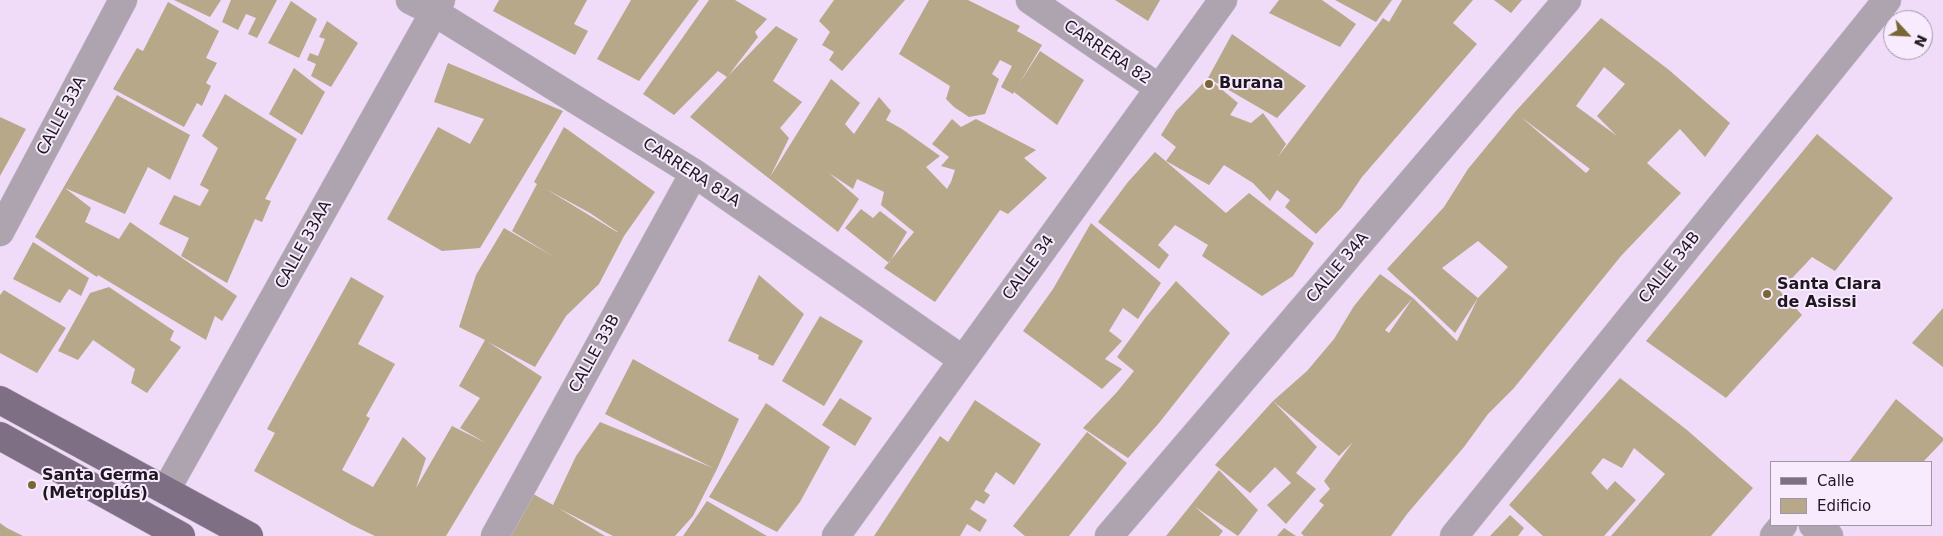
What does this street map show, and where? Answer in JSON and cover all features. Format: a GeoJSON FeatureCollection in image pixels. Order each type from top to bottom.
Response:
{"type":"FeatureCollection","features":[{"type":"Feature","properties":{"kind":"main road"},"geometry":{"type":"LineString","coordinates":[[0,400],[249,536]]}},
{"type":"Feature","properties":{"kind":"main road"},"geometry":{"type":"LineString","coordinates":[[0,436],[181,536]]}},
{"type":"Feature","properties":{"kind":"street","name":"CALLE 33A"},"geometry":{"type":"LineString","coordinates":[[0,232],[123,0]]}},
{"type":"Feature","properties":{"kind":"street","name":"CARRERA 81A"},"geometry":{"type":"LineString","coordinates":[[410,0],[438,6],[694,173],[963,360]]}},
{"type":"Feature","properties":{"kind":"street","name":"CARRERA 82"},"geometry":{"type":"LineString","coordinates":[[1030,0],[1159,88]]}},
{"type":"Feature","properties":{"kind":"street","name":"CALLE 34"},"geometry":{"type":"LineString","coordinates":[[836,536],[1223,0]]}},
{"type":"Feature","properties":{"kind":"street","name":"CALLE 34A"},"geometry":{"type":"LineString","coordinates":[[1109,536],[1567,0]]}},
{"type":"Feature","properties":{"kind":"street","name":"CALLE 34B"},"geometry":{"type":"LineString","coordinates":[[1454,536],[1888,0]]}},
{"type":"Feature","properties":{"kind":"street","name":"CALLE 33AA"},"geometry":{"type":"LineString","coordinates":[[166,490],[438,6]]}},
{"type":"Feature","properties":{"kind":"street","name":"CALLE 33B"},"geometry":{"type":"LineString","coordinates":[[496,536],[694,173]]}},
{"type":"Feature","properties":{"kind":"street"},"geometry":{"type":"LineString","coordinates":[[1774,536],[1782,526]]}},
{"type":"Feature","properties":{"kind":"street"},"geometry":{"type":"LineString","coordinates":[[1814,526],[1829,536]]}},
{"type":"Feature","properties":{"kind":"building"},"geometry":{"type":"Polygon","coordinates":[[[174,0],[221,0],[210,17],[174,0]]]}},
{"type":"Feature","properties":{"kind":"building"},"geometry":{"type":"Polygon","coordinates":[[[231,0],[277,0],[257,38],[248,34],[256,18],[246,14],[238,30],[222,22],[231,0]]]}},
{"type":"Feature","properties":{"kind":"building"},"geometry":{"type":"Polygon","coordinates":[[[499,0],[587,0],[574,24],[588,31],[575,55],[493,11],[499,0]]]}},
{"type":"Feature","properties":{"kind":"building"},"geometry":{"type":"Polygon","coordinates":[[[631,0],[699,0],[639,81],[597,59],[631,0]]]}},
{"type":"Feature","properties":{"kind":"building"},"geometry":{"type":"Polygon","coordinates":[[[709,0],[735,0],[767,19],[755,32],[758,37],[728,76],[776,26],[798,39],[773,81],[802,102],[780,128],[789,138],[770,177],[831,79],[860,103],[845,124],[854,134],[879,97],[891,111],[886,120],[940,156],[926,167],[947,189],[955,170],[941,166],[949,157],[932,144],[952,119],[961,127],[976,119],[1036,150],[1024,158],[1047,178],[1008,214],[1000,210],[935,302],[884,268],[914,232],[881,205],[884,192],[857,179],[853,189],[829,173],[859,199],[838,232],[690,117],[727,77],[718,71],[674,115],[643,94],[709,0]]]}},
{"type":"Feature","properties":{"kind":"building"},"geometry":{"type":"Polygon","coordinates":[[[834,0],[905,0],[842,71],[829,60],[834,52],[822,45],[830,32],[819,21],[834,0]]]}},
{"type":"Feature","properties":{"kind":"building"},"geometry":{"type":"Polygon","coordinates":[[[929,0],[968,0],[1020,26],[1017,31],[1042,45],[1019,84],[1040,51],[1084,80],[1057,125],[1014,92],[1013,94],[1001,87],[1012,66],[1000,60],[992,74],[999,79],[985,114],[969,117],[946,99],[950,86],[899,54],[929,0]]]}},
{"type":"Feature","properties":{"kind":"building"},"geometry":{"type":"Polygon","coordinates":[[[1115,0],[1160,0],[1148,21],[1115,0]]]}},
{"type":"Feature","properties":{"kind":"building"},"geometry":{"type":"Polygon","coordinates":[[[1279,0],[1322,0],[1356,24],[1340,47],[1269,13],[1279,0]]]}},
{"type":"Feature","properties":{"kind":"building"},"geometry":{"type":"Polygon","coordinates":[[[1335,0],[1392,0],[1376,22],[1335,0]]]}},
{"type":"Feature","properties":{"kind":"building"},"geometry":{"type":"Polygon","coordinates":[[[1402,0],[1473,0],[1453,23],[1477,44],[1362,177],[1341,208],[1316,234],[1285,207],[1290,200],[1277,190],[1270,201],[1253,183],[1224,165],[1209,185],[1166,161],[1176,147],[1161,135],[1176,111],[1208,78],[1238,103],[1230,115],[1251,123],[1263,113],[1286,144],[1278,157],[1383,18],[1389,22],[1402,0]]]}},
{"type":"Feature","properties":{"kind":"building"},"geometry":{"type":"Polygon","coordinates":[[[1494,0],[1522,0],[1511,13],[1494,0]]]}},
{"type":"Feature","properties":{"kind":"building"},"geometry":{"type":"Polygon","coordinates":[[[291,1],[317,19],[299,58],[268,43],[291,1]]]}},
{"type":"Feature","properties":{"kind":"building"},"geometry":{"type":"Polygon","coordinates":[[[168,2],[219,31],[206,58],[217,63],[206,83],[211,86],[202,106],[197,103],[184,127],[113,89],[137,48],[143,51],[168,2]]]}},
{"type":"Feature","properties":{"kind":"building"},"geometry":{"type":"Polygon","coordinates":[[[1601,18],[1669,70],[1730,123],[1705,157],[1680,129],[1647,163],[1681,193],[1621,256],[1514,388],[1488,414],[1464,447],[1407,514],[1391,536],[1304,536],[1301,533],[1324,505],[1319,501],[1330,489],[1324,481],[1353,442],[1339,456],[1273,401],[1307,371],[1334,339],[1354,306],[1380,274],[1413,298],[1457,341],[1478,298],[1455,333],[1387,269],[1444,207],[1468,169],[1515,112],[1601,18]],[[1604,67],[1576,106],[1617,136],[1597,116],[1625,84],[1604,67]],[[1521,117],[1586,173],[1590,169],[1521,117]],[[1478,241],[1442,268],[1478,298],[1508,267],[1478,241]],[[1413,298],[1385,330],[1389,333],[1413,298]]]}},
{"type":"Feature","properties":{"kind":"building"},"geometry":{"type":"Polygon","coordinates":[[[327,21],[358,43],[331,87],[311,76],[316,64],[307,60],[310,53],[318,56],[325,39],[319,37],[327,21]]]}},
{"type":"Feature","properties":{"kind":"building"},"geometry":{"type":"Polygon","coordinates":[[[1232,34],[1306,86],[1277,118],[1208,78],[1232,34]]]}},
{"type":"Feature","properties":{"kind":"building"},"geometry":{"type":"Polygon","coordinates":[[[448,63],[563,111],[480,248],[442,251],[387,219],[438,127],[470,144],[484,119],[434,102],[448,63]]]}},
{"type":"Feature","properties":{"kind":"building"},"geometry":{"type":"Polygon","coordinates":[[[294,68],[325,92],[302,135],[269,114],[294,68]]]}},
{"type":"Feature","properties":{"kind":"building"},"geometry":{"type":"Polygon","coordinates":[[[225,94],[297,139],[265,199],[271,201],[262,222],[255,219],[227,283],[181,256],[189,238],[159,224],[174,195],[200,206],[209,190],[200,185],[218,148],[202,136],[225,94]]]}},
{"type":"Feature","properties":{"kind":"building"},"geometry":{"type":"Polygon","coordinates":[[[117,95],[190,135],[170,180],[148,167],[125,214],[65,188],[91,208],[85,222],[119,239],[112,250],[130,222],[237,296],[222,321],[215,316],[206,340],[98,275],[97,277],[35,237],[117,95]]]}},
{"type":"Feature","properties":{"kind":"building"},"geometry":{"type":"Polygon","coordinates":[[[0,117],[26,129],[0,176],[0,117]]]}},
{"type":"Feature","properties":{"kind":"building"},"geometry":{"type":"Polygon","coordinates":[[[564,127],[655,192],[624,236],[599,284],[566,316],[535,367],[488,342],[542,377],[446,536],[375,536],[254,471],[275,433],[267,429],[351,277],[384,296],[358,344],[395,364],[366,416],[370,418],[342,470],[373,487],[403,437],[426,458],[416,488],[452,426],[486,443],[460,428],[480,398],[459,386],[485,340],[459,327],[476,275],[504,228],[554,257],[512,231],[537,184],[534,182],[564,127]],[[546,189],[618,232],[590,213],[546,189]]]}},
{"type":"Feature","properties":{"kind":"building"},"geometry":{"type":"Polygon","coordinates":[[[1817,134],[1893,198],[1835,271],[1812,257],[1780,291],[1802,315],[1726,398],[1646,341],[1817,134]]]}},
{"type":"Feature","properties":{"kind":"building"},"geometry":{"type":"Polygon","coordinates":[[[1155,152],[1226,213],[1249,193],[1314,243],[1293,276],[1262,296],[1202,256],[1208,245],[1175,225],[1158,245],[1169,255],[1159,269],[1098,222],[1128,182],[1155,152]]]}},
{"type":"Feature","properties":{"kind":"building"},"geometry":{"type":"Polygon","coordinates":[[[861,209],[873,218],[880,211],[907,232],[889,263],[845,228],[861,209]]]}},
{"type":"Feature","properties":{"kind":"building"},"geometry":{"type":"Polygon","coordinates":[[[1091,223],[1161,283],[1138,319],[1123,308],[1109,331],[1122,341],[1105,359],[1122,369],[1102,389],[1023,331],[1053,289],[1091,223]]]}},
{"type":"Feature","properties":{"kind":"building"},"geometry":{"type":"Polygon","coordinates":[[[33,242],[89,278],[81,296],[69,289],[60,303],[13,279],[33,242]]]}},
{"type":"Feature","properties":{"kind":"building"},"geometry":{"type":"Polygon","coordinates":[[[759,275],[804,314],[773,366],[758,359],[759,355],[728,341],[759,275]]]}},
{"type":"Feature","properties":{"kind":"building"},"geometry":{"type":"Polygon","coordinates":[[[1176,281],[1230,333],[1159,423],[1128,458],[1083,428],[1134,371],[1117,357],[1146,317],[1176,281]]]}},
{"type":"Feature","properties":{"kind":"building"},"geometry":{"type":"Polygon","coordinates":[[[109,287],[174,331],[170,340],[181,347],[147,393],[131,383],[135,369],[93,340],[78,360],[58,351],[90,293],[109,287]]]}},
{"type":"Feature","properties":{"kind":"building"},"geometry":{"type":"Polygon","coordinates":[[[4,290],[66,328],[37,373],[0,353],[0,295],[4,290]]]}},
{"type":"Feature","properties":{"kind":"building"},"geometry":{"type":"Polygon","coordinates":[[[1943,308],[1943,367],[1912,343],[1943,308]]]}},
{"type":"Feature","properties":{"kind":"building"},"geometry":{"type":"Polygon","coordinates":[[[820,316],[863,341],[824,406],[782,381],[820,316]]]}},
{"type":"Feature","properties":{"kind":"building"},"geometry":{"type":"Polygon","coordinates":[[[633,359],[739,419],[717,469],[693,516],[675,536],[613,536],[558,508],[605,536],[505,536],[528,491],[553,505],[576,456],[600,422],[713,468],[605,414],[633,359]]]}},
{"type":"Feature","properties":{"kind":"building"},"geometry":{"type":"Polygon","coordinates":[[[1620,378],[1687,430],[1753,488],[1711,536],[1611,536],[1665,474],[1634,448],[1622,468],[1603,458],[1591,473],[1607,490],[1615,481],[1636,500],[1604,536],[1543,536],[1509,505],[1620,378]]]}},
{"type":"Feature","properties":{"kind":"building"},"geometry":{"type":"Polygon","coordinates":[[[840,398],[872,418],[855,446],[822,425],[840,398]]]}},
{"type":"Feature","properties":{"kind":"building"},"geometry":{"type":"Polygon","coordinates":[[[1896,399],[1943,438],[1943,441],[1924,461],[1850,461],[1896,399]]]}},
{"type":"Feature","properties":{"kind":"building"},"geometry":{"type":"Polygon","coordinates":[[[975,400],[1041,444],[1014,485],[996,472],[984,491],[990,495],[984,504],[976,500],[970,509],[987,520],[980,532],[967,524],[960,536],[874,536],[940,436],[948,442],[975,400]]]}},
{"type":"Feature","properties":{"kind":"building"},"geometry":{"type":"Polygon","coordinates":[[[1273,401],[1317,447],[1296,473],[1316,489],[1286,524],[1267,505],[1291,483],[1275,467],[1250,493],[1215,465],[1273,401]]]}},
{"type":"Feature","properties":{"kind":"building"},"geometry":{"type":"Polygon","coordinates":[[[766,403],[830,447],[800,502],[777,532],[709,497],[766,403]]]}},
{"type":"Feature","properties":{"kind":"building"},"geometry":{"type":"Polygon","coordinates":[[[1087,432],[1127,463],[1069,536],[1025,536],[1013,526],[1087,432]]]}},
{"type":"Feature","properties":{"kind":"building"},"geometry":{"type":"Polygon","coordinates":[[[1219,470],[1258,510],[1238,536],[1194,506],[1223,531],[1219,536],[1166,536],[1219,470]]]}},
{"type":"Feature","properties":{"kind":"building"},"geometry":{"type":"Polygon","coordinates":[[[707,501],[767,536],[683,536],[707,501]]]}},
{"type":"Feature","properties":{"kind":"building"},"geometry":{"type":"Polygon","coordinates":[[[1510,515],[1524,528],[1518,536],[1490,536],[1510,515]]]}},
{"type":"Feature","properties":{"kind":"building"},"geometry":{"type":"Polygon","coordinates":[[[0,523],[7,528],[23,536],[0,536],[0,523]]]}},
{"type":"Feature","properties":{"kind":"building"},"geometry":{"type":"Polygon","coordinates":[[[1284,528],[1296,536],[1277,536],[1284,528]]]}},
{"type":"Feature","properties":{"kind":"place","name":"Burana"},"geometry":{"type":"Point","coordinates":[1209,84]}},
{"type":"Feature","properties":{"kind":"place","name":"Santa Clara de Asissi"},"geometry":{"type":"Point","coordinates":[1767,294]}},
{"type":"Feature","properties":{"kind":"place","name":"Santa Germa (Metroplús)"},"geometry":{"type":"Point","coordinates":[32,485]}}]}
